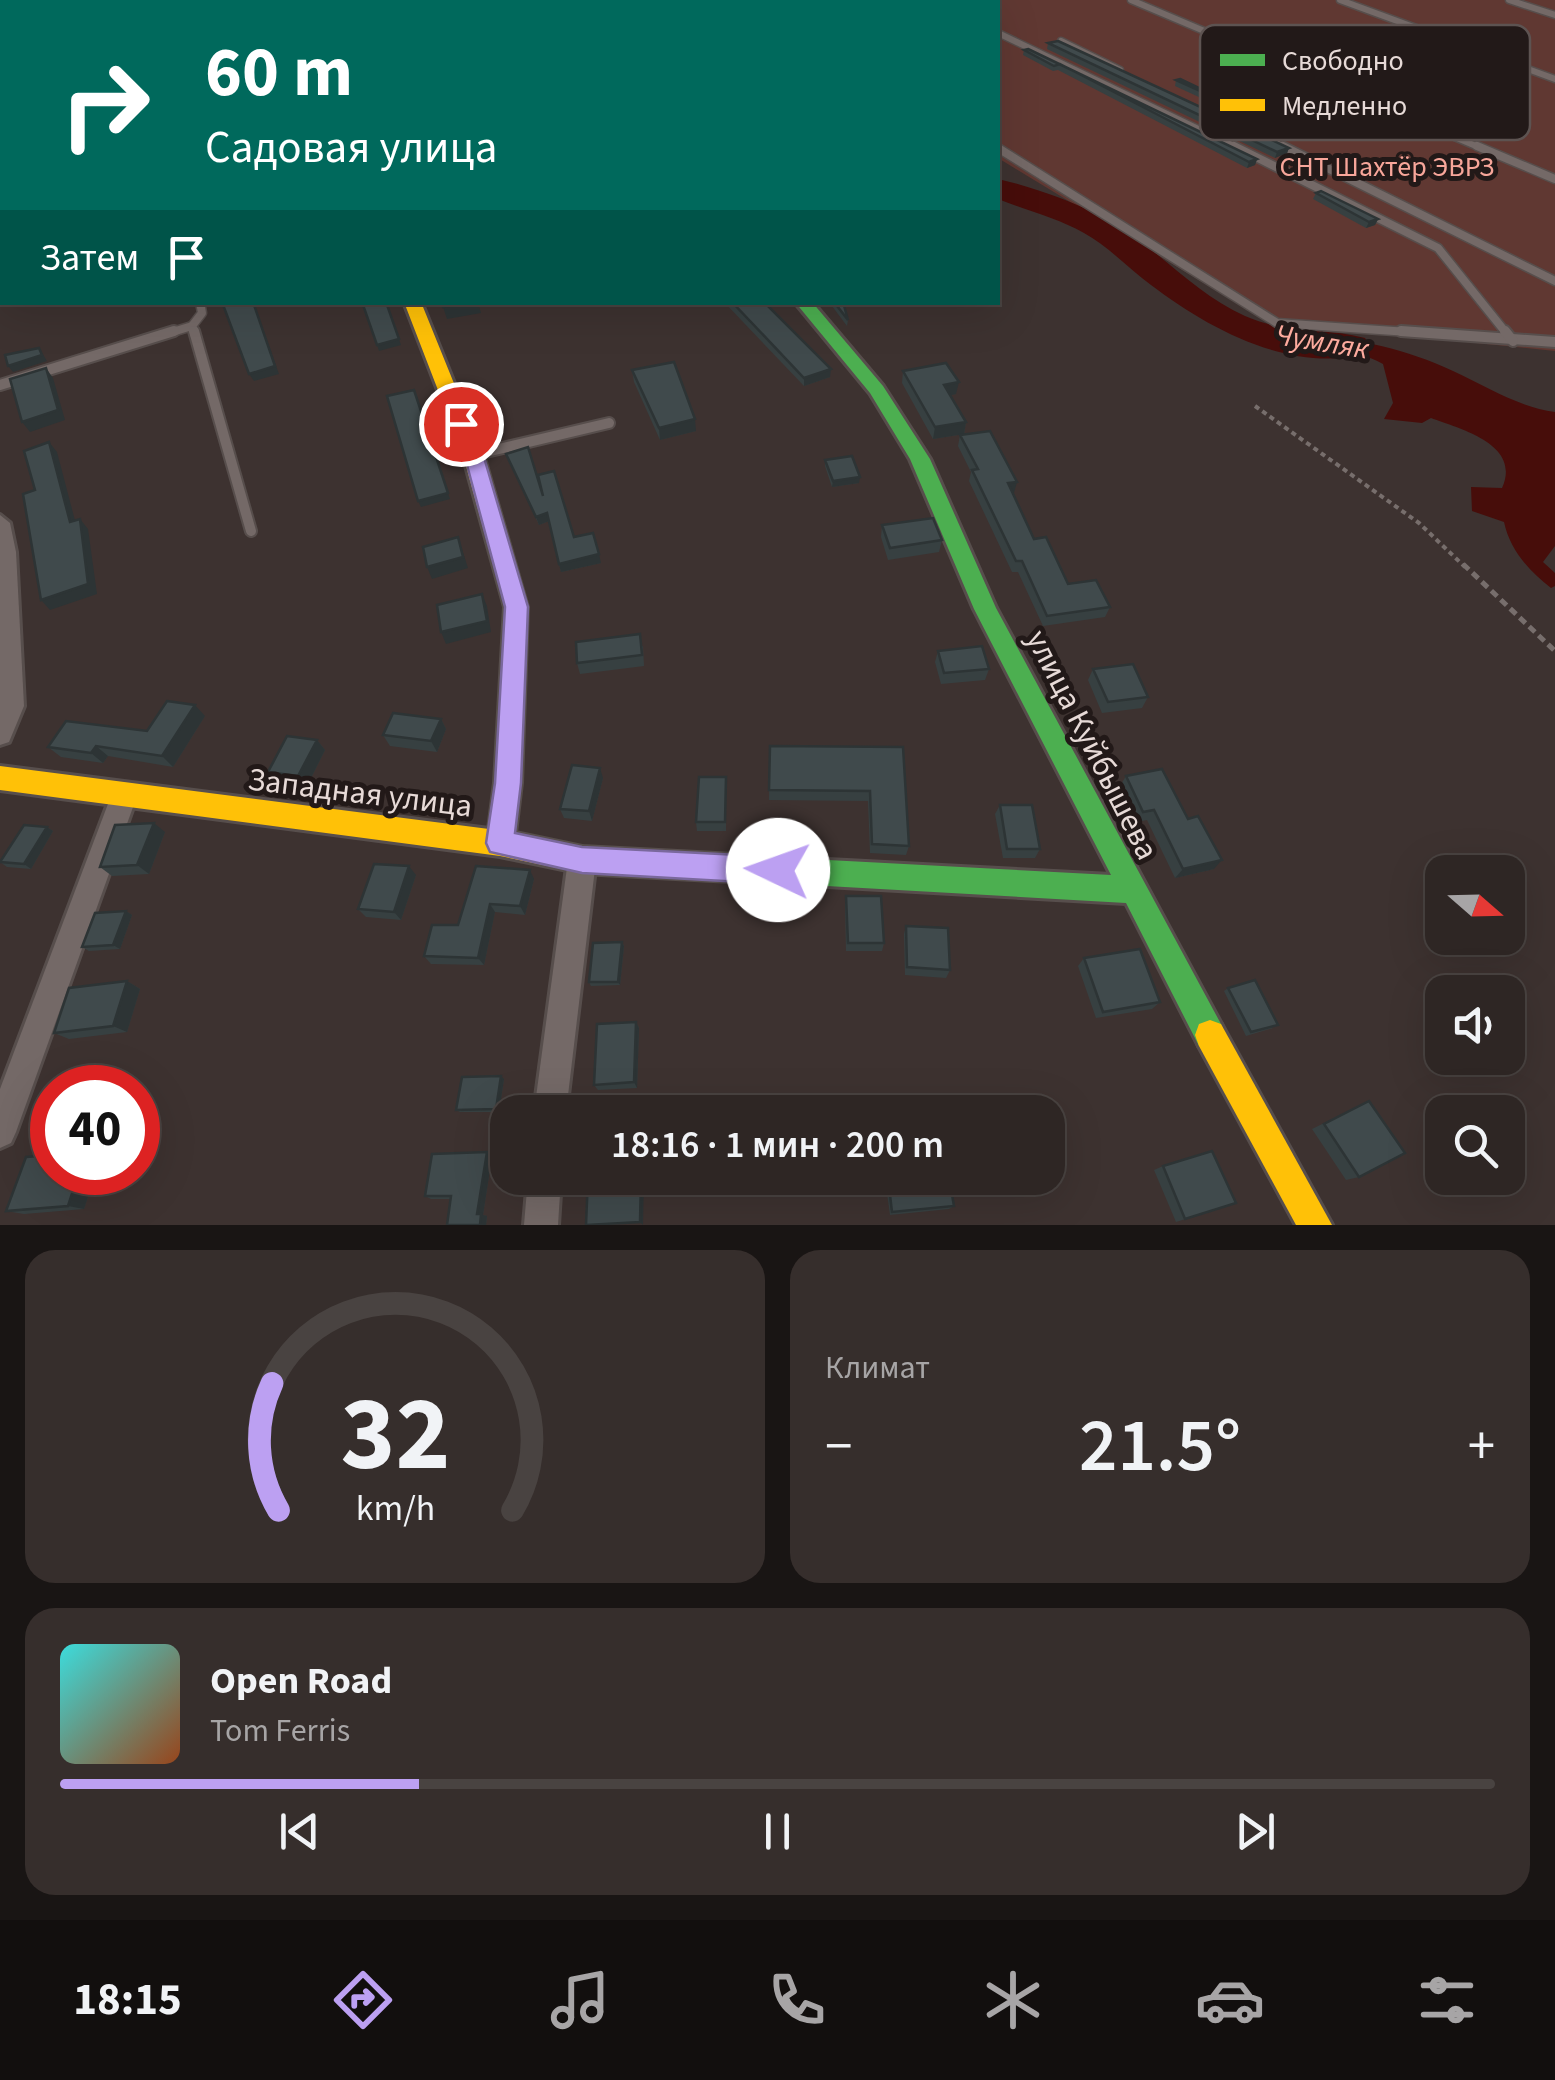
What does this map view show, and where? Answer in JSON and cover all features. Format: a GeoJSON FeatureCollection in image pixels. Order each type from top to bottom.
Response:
{"type":"FeatureCollection","features":[{"type":"Feature","properties":{"kind":"street"},"geometry":{"type":"LineString","coordinates":[[413,305],[474,454],[516,607],[508,783],[500,843]]}},
{"type":"Feature","properties":{"kind":"street","name":"улица Куйбышева"},"geometry":{"type":"LineString","coordinates":[[806,305],[877,390],[920,459],[986,609],[1131,890],[1315,1225]]}},
{"type":"Feature","properties":{"kind":"street"},"geometry":{"type":"LineString","coordinates":[[0,523],[12,706],[0,734]]}},
{"type":"Feature","properties":{"kind":"street","name":"Западная улица"},"geometry":{"type":"LineString","coordinates":[[0,778],[500,843],[582,860],[1131,890]]}},
{"type":"Feature","properties":{"kind":"street"},"geometry":{"type":"LineString","coordinates":[[0,1132],[124,796]]}},
{"type":"Feature","properties":{"kind":"street"},"geometry":{"type":"LineString","coordinates":[[552,1095],[582,860]]}},
{"type":"Feature","properties":{"kind":"street"},"geometry":{"type":"LineString","coordinates":[[541,1225],[544,1195]]}},
{"type":"Feature","properties":{"kind":"lane"},"geometry":{"type":"LineString","coordinates":[[1131,0],[1200,29]]}},
{"type":"Feature","properties":{"kind":"lane"},"geometry":{"type":"LineString","coordinates":[[1340,0],[1408,25]]}},
{"type":"Feature","properties":{"kind":"lane"},"geometry":{"type":"LineString","coordinates":[[1509,0],[1555,15]]}},
{"type":"Feature","properties":{"kind":"lane"},"geometry":{"type":"LineString","coordinates":[[1000,35],[1200,130]]}},
{"type":"Feature","properties":{"kind":"lane"},"geometry":{"type":"LineString","coordinates":[[1062,42],[1127,73]]}},
{"type":"Feature","properties":{"kind":"lane"},"geometry":{"type":"LineString","coordinates":[[1530,70],[1555,79]]}},
{"type":"Feature","properties":{"kind":"lane"},"geometry":{"type":"LineString","coordinates":[[1221,140],[1438,248],[1513,341]]}},
{"type":"Feature","properties":{"kind":"lane"},"geometry":{"type":"LineString","coordinates":[[1274,140],[1555,281]]}},
{"type":"Feature","properties":{"kind":"lane"},"geometry":{"type":"LineString","coordinates":[[1463,140],[1555,179]]}},
{"type":"Feature","properties":{"kind":"lane"},"geometry":{"type":"LineString","coordinates":[[1000,149],[1277,322],[1555,342]]}},
{"type":"Feature","properties":{"kind":"lane"},"geometry":{"type":"LineString","coordinates":[[0,385],[192,326],[202,312],[201,305]]}},
{"type":"Feature","properties":{"kind":"lane"},"geometry":{"type":"LineString","coordinates":[[192,326],[251,531]]}},
{"type":"Feature","properties":{"kind":"lane"},"geometry":{"type":"LineString","coordinates":[[474,454],[610,422]]}},
{"type":"Feature","properties":{"kind":"path"},"geometry":{"type":"LineString","coordinates":[[1256,406],[1418,523],[1555,652]]}},
{"type":"Feature","properties":{"kind":"green space","name":"СНТ Шахтёр ЭВРЗ"},"geometry":{"type":"Polygon","coordinates":[[[1000,0],[1555,0],[1555,351],[1268,322],[1000,159],[1000,0]]]}},
{"type":"Feature","properties":{"kind":"water"},"geometry":{"type":"Polygon","coordinates":[[[1308,335],[1400,351],[1515,401],[1555,412],[1555,546],[1543,562],[1555,573],[1555,586],[1551,588],[1522,559],[1504,522],[1472,511],[1471,487],[1502,488],[1506,473],[1496,449],[1471,433],[1431,418],[1422,423],[1384,419],[1393,403],[1383,364],[1348,353],[1286,349],[1294,338],[1308,335]]]}},
{"type":"Feature","properties":{"kind":"building"},"geometry":{"type":"Polygon","coordinates":[[[1058,41],[1200,107],[1200,115],[1048,43],[1058,41]]]}},
{"type":"Feature","properties":{"kind":"building"},"geometry":{"type":"Polygon","coordinates":[[[1024,50],[1060,64],[1054,66],[1024,50]]]}},
{"type":"Feature","properties":{"kind":"building"},"geometry":{"type":"Polygon","coordinates":[[[1070,69],[1200,132],[1200,137],[1070,69]]]}},
{"type":"Feature","properties":{"kind":"building"},"geometry":{"type":"Polygon","coordinates":[[[1207,140],[1218,140],[1257,159],[1249,162],[1207,140]]]}},
{"type":"Feature","properties":{"kind":"building"},"geometry":{"type":"Polygon","coordinates":[[[1252,140],[1272,140],[1289,148],[1277,152],[1252,140]]]}},
{"type":"Feature","properties":{"kind":"building"},"geometry":{"type":"Polygon","coordinates":[[[1321,191],[1378,219],[1369,222],[1316,193],[1321,191]]]}},
{"type":"Feature","properties":{"kind":"building"},"geometry":{"type":"Polygon","coordinates":[[[223,305],[254,305],[275,366],[249,374],[223,305]]]}},
{"type":"Feature","properties":{"kind":"building"},"geometry":{"type":"Polygon","coordinates":[[[363,305],[387,305],[399,339],[377,345],[363,305]]]}},
{"type":"Feature","properties":{"kind":"building"},"geometry":{"type":"Polygon","coordinates":[[[735,305],[767,305],[831,369],[804,378],[735,305]]]}},
{"type":"Feature","properties":{"kind":"building"},"geometry":{"type":"Polygon","coordinates":[[[39,348],[42,355],[8,366],[5,355],[39,348]]]}},
{"type":"Feature","properties":{"kind":"building"},"geometry":{"type":"Polygon","coordinates":[[[674,362],[695,419],[659,428],[632,370],[674,362]]]}},
{"type":"Feature","properties":{"kind":"building"},"geometry":{"type":"Polygon","coordinates":[[[946,363],[959,382],[944,385],[966,422],[935,427],[903,371],[946,363]]]}},
{"type":"Feature","properties":{"kind":"building"},"geometry":{"type":"Polygon","coordinates":[[[46,368],[58,410],[22,422],[10,379],[46,368]]]}},
{"type":"Feature","properties":{"kind":"building"},"geometry":{"type":"Polygon","coordinates":[[[414,390],[448,493],[418,501],[387,396],[414,390]]]}},
{"type":"Feature","properties":{"kind":"building"},"geometry":{"type":"Polygon","coordinates":[[[990,431],[1017,482],[1008,483],[1034,539],[1046,537],[1068,584],[1096,580],[1110,607],[1047,616],[972,470],[978,469],[960,435],[990,431]]]}},
{"type":"Feature","properties":{"kind":"building"},"geometry":{"type":"Polygon","coordinates":[[[49,442],[70,522],[80,519],[88,584],[41,600],[23,494],[35,490],[24,451],[49,442]]]}},
{"type":"Feature","properties":{"kind":"building"},"geometry":{"type":"Polygon","coordinates":[[[528,447],[543,496],[538,475],[554,471],[574,537],[593,533],[599,554],[559,564],[547,513],[536,517],[506,454],[528,447]]]}},
{"type":"Feature","properties":{"kind":"building"},"geometry":{"type":"Polygon","coordinates":[[[852,456],[860,477],[833,481],[825,460],[852,456]]]}},
{"type":"Feature","properties":{"kind":"building"},"geometry":{"type":"Polygon","coordinates":[[[933,518],[942,540],[890,548],[882,525],[933,518]]]}},
{"type":"Feature","properties":{"kind":"building"},"geometry":{"type":"Polygon","coordinates":[[[458,537],[463,557],[427,567],[423,547],[458,537]]]}},
{"type":"Feature","properties":{"kind":"building"},"geometry":{"type":"Polygon","coordinates":[[[482,594],[487,621],[441,632],[437,605],[482,594]]]}},
{"type":"Feature","properties":{"kind":"building"},"geometry":{"type":"Polygon","coordinates":[[[640,634],[642,655],[577,663],[576,642],[640,634]]]}},
{"type":"Feature","properties":{"kind":"building"},"geometry":{"type":"Polygon","coordinates":[[[982,646],[989,669],[944,673],[938,651],[982,646]]]}},
{"type":"Feature","properties":{"kind":"building"},"geometry":{"type":"Polygon","coordinates":[[[1133,664],[1148,697],[1108,702],[1093,669],[1133,664]]]}},
{"type":"Feature","properties":{"kind":"building"},"geometry":{"type":"Polygon","coordinates":[[[167,701],[195,705],[162,756],[96,746],[91,753],[48,747],[66,721],[147,731],[167,701]]]}},
{"type":"Feature","properties":{"kind":"building"},"geometry":{"type":"Polygon","coordinates":[[[393,713],[441,719],[431,741],[383,735],[393,713]]]}},
{"type":"Feature","properties":{"kind":"building"},"geometry":{"type":"Polygon","coordinates":[[[287,736],[317,740],[298,776],[268,772],[287,736]]]}},
{"type":"Feature","properties":{"kind":"building"},"geometry":{"type":"Polygon","coordinates":[[[770,746],[903,747],[909,846],[872,844],[870,791],[769,790],[770,746]]]}},
{"type":"Feature","properties":{"kind":"building"},"geometry":{"type":"Polygon","coordinates":[[[572,765],[600,768],[589,811],[560,809],[572,765]]]}},
{"type":"Feature","properties":{"kind":"building"},"geometry":{"type":"Polygon","coordinates":[[[1162,769],[1188,819],[1198,816],[1222,860],[1183,869],[1154,810],[1143,812],[1126,776],[1162,769]]]}},
{"type":"Feature","properties":{"kind":"building"},"geometry":{"type":"Polygon","coordinates":[[[699,777],[726,777],[725,822],[696,822],[699,777]]]}},
{"type":"Feature","properties":{"kind":"building"},"geometry":{"type":"Polygon","coordinates":[[[1000,805],[1032,805],[1040,849],[1007,849],[1000,805]]]}},
{"type":"Feature","properties":{"kind":"building"},"geometry":{"type":"Polygon","coordinates":[[[154,823],[137,865],[100,867],[115,825],[154,823]]]}},
{"type":"Feature","properties":{"kind":"building"},"geometry":{"type":"Polygon","coordinates":[[[24,825],[47,827],[24,864],[0,862],[24,825]]]}},
{"type":"Feature","properties":{"kind":"building"},"geometry":{"type":"Polygon","coordinates":[[[374,864],[409,866],[394,912],[358,909],[374,864]]]}},
{"type":"Feature","properties":{"kind":"building"},"geometry":{"type":"Polygon","coordinates":[[[476,866],[530,870],[520,906],[490,904],[478,958],[424,956],[432,925],[458,925],[476,866]]]}},
{"type":"Feature","properties":{"kind":"building"},"geometry":{"type":"Polygon","coordinates":[[[846,896],[881,896],[884,943],[848,943],[846,896]]]}},
{"type":"Feature","properties":{"kind":"building"},"geometry":{"type":"Polygon","coordinates":[[[126,911],[113,945],[82,947],[95,913],[126,911]]]}},
{"type":"Feature","properties":{"kind":"building"},"geometry":{"type":"Polygon","coordinates":[[[906,926],[948,928],[950,970],[907,967],[906,926]]]}},
{"type":"Feature","properties":{"kind":"building"},"geometry":{"type":"Polygon","coordinates":[[[622,942],[618,982],[589,982],[593,943],[622,942]]]}},
{"type":"Feature","properties":{"kind":"building"},"geometry":{"type":"Polygon","coordinates":[[[1140,949],[1160,1002],[1103,1012],[1084,958],[1140,949]]]}},
{"type":"Feature","properties":{"kind":"building"},"geometry":{"type":"Polygon","coordinates":[[[1255,980],[1278,1025],[1251,1032],[1228,988],[1255,980]]]}},
{"type":"Feature","properties":{"kind":"building"},"geometry":{"type":"Polygon","coordinates":[[[127,981],[113,1026],[54,1033],[69,988],[127,981]]]}},
{"type":"Feature","properties":{"kind":"building"},"geometry":{"type":"Polygon","coordinates":[[[636,1022],[634,1082],[594,1085],[597,1024],[636,1022]]]}},
{"type":"Feature","properties":{"kind":"building"},"geometry":{"type":"Polygon","coordinates":[[[501,1076],[498,1095],[490,1095],[490,1109],[456,1110],[462,1077],[501,1076]]]}},
{"type":"Feature","properties":{"kind":"building"},"geometry":{"type":"Polygon","coordinates":[[[1369,1101],[1405,1153],[1359,1177],[1324,1124],[1369,1101]]]}},
{"type":"Feature","properties":{"kind":"building"},"geometry":{"type":"Polygon","coordinates":[[[1212,1151],[1236,1203],[1185,1219],[1163,1166],[1212,1151]]]}},
{"type":"Feature","properties":{"kind":"building"},"geometry":{"type":"Polygon","coordinates":[[[487,1152],[477,1214],[481,1214],[480,1225],[447,1225],[451,1196],[425,1196],[432,1154],[487,1152]]]}},
{"type":"Feature","properties":{"kind":"building"},"geometry":{"type":"Polygon","coordinates":[[[26,1157],[30,1157],[30,1195],[72,1195],[68,1206],[6,1211],[26,1157]]]}},
{"type":"Feature","properties":{"kind":"building"},"geometry":{"type":"Polygon","coordinates":[[[587,1195],[641,1195],[640,1222],[586,1225],[587,1195]]]}},
{"type":"Feature","properties":{"kind":"building"},"geometry":{"type":"Polygon","coordinates":[[[890,1195],[952,1195],[954,1206],[892,1212],[890,1195]]]}},
{"type":"Feature","properties":{"kind":"waterway","name":"Чумляк"},"geometry":{"type":"LineString","coordinates":[[1000,189],[1096,226],[1164,279],[1231,323],[1296,344],[1352,346]]}},
{"type":"Feature","properties":{"kind":"traffic: fast"},"geometry":{"type":"LineString","coordinates":[[806,305],[877,390],[920,459],[985,609],[1210,1035]]}},
{"type":"Feature","properties":{"kind":"traffic: fast"},"geometry":{"type":"LineString","coordinates":[[809,872],[1131,890]]}},
{"type":"Feature","properties":{"kind":"traffic: slow"},"geometry":{"type":"LineString","coordinates":[[413,305],[473,455],[516,607],[508,783],[500,843]]}},
{"type":"Feature","properties":{"kind":"traffic: slow"},"geometry":{"type":"LineString","coordinates":[[0,778],[500,843],[582,860],[809,872]]}},
{"type":"Feature","properties":{"kind":"traffic: slow"},"geometry":{"type":"LineString","coordinates":[[1210,1035],[1315,1225]]}},
{"type":"Feature","properties":{"kind":"route"},"geometry":{"type":"LineString","coordinates":[[461,424],[474,454],[516,607],[516,672],[500,843],[582,860],[778,870]]}}]}
